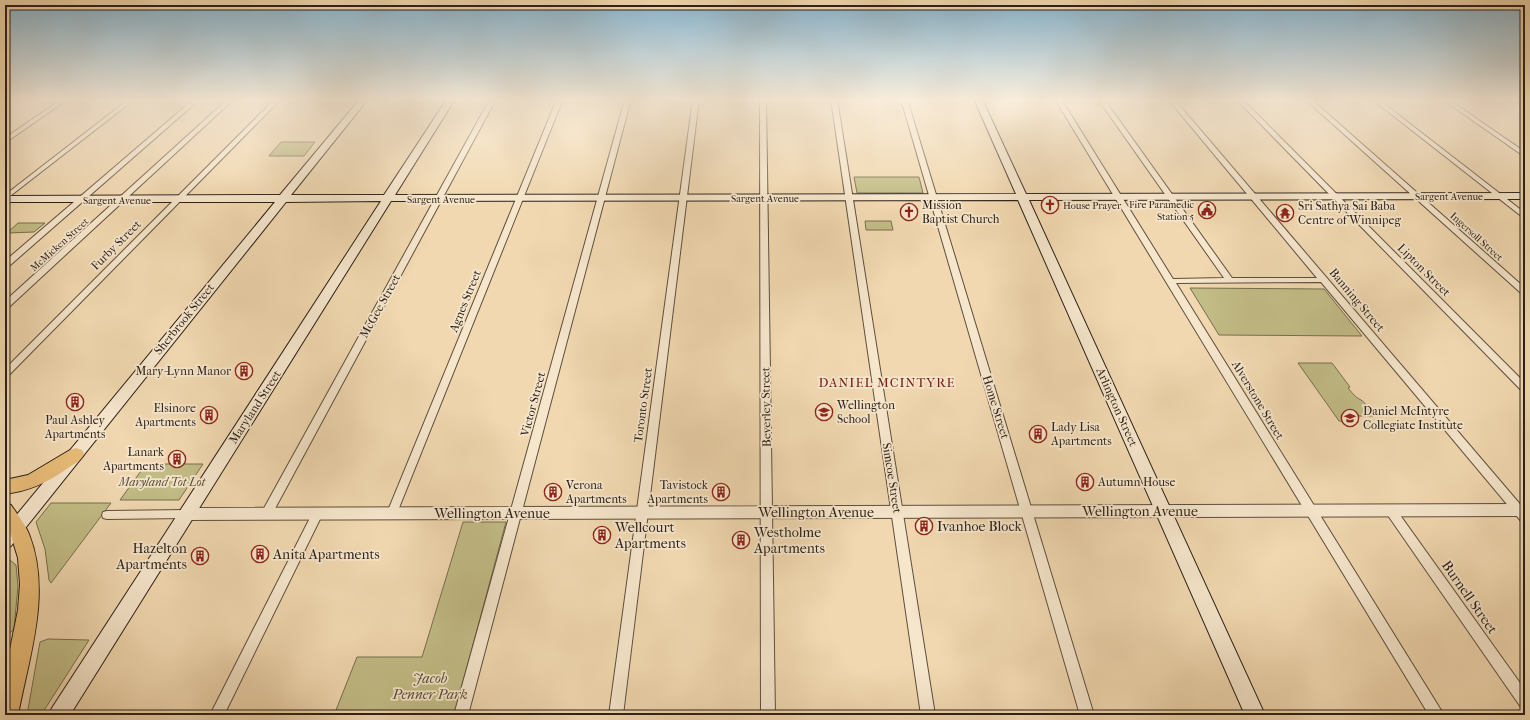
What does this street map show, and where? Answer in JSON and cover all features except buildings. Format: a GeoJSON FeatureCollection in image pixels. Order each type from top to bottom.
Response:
{"type":"FeatureCollection","features":[{"type":"Feature","properties":{"kind":"main road","name":"Sherbrook Street"},"geometry":{"type":"LineString","coordinates":[[10,534],[336,133]]}},
{"type":"Feature","properties":{"kind":"main road","name":"Maryland Street"},"geometry":{"type":"LineString","coordinates":[[59,715],[429,133]]}},
{"type":"Feature","properties":{"kind":"main road","name":"Arlington Street"},"geometry":{"type":"LineString","coordinates":[[993,133],[1255,715]]}},
{"type":"Feature","properties":{"kind":"main road","name":"Sargent Avenue"},"geometry":{"type":"LineString","coordinates":[[5,199],[179,200],[438,198],[1171,198],[1525,196]]}},
{"type":"Feature","properties":{"kind":"main road"},"geometry":{"type":"LineString","coordinates":[[5,487],[23,485],[34,480],[76,454]]}},
{"type":"Feature","properties":{"kind":"main road"},"geometry":{"type":"LineString","coordinates":[[5,510],[10,534],[24,544],[28,561],[30,590],[27,617],[7,715]]}},
{"type":"Feature","properties":{"kind":"street"},"geometry":{"type":"LineString","coordinates":[[5,141],[17,133]]}},
{"type":"Feature","properties":{"kind":"street"},"geometry":{"type":"LineString","coordinates":[[5,199],[89,133]]}},
{"type":"Feature","properties":{"kind":"street"},"geometry":{"type":"LineString","coordinates":[[5,265],[157,133]]}},
{"type":"Feature","properties":{"kind":"street","name":"McMicken Street"},"geometry":{"type":"LineString","coordinates":[[5,306],[123,200],[195,133]]}},
{"type":"Feature","properties":{"kind":"street","name":"Furby Street"},"geometry":{"type":"LineString","coordinates":[[5,374],[245,133]]}},
{"type":"Feature","properties":{"kind":"street","name":"McGee Street"},"geometry":{"type":"LineString","coordinates":[[267,513],[474,133]]}},
{"type":"Feature","properties":{"kind":"street","name":"Agnes Street"},"geometry":{"type":"LineString","coordinates":[[392,513],[546,133]]}},
{"type":"Feature","properties":{"kind":"street","name":"Victor Street"},"geometry":{"type":"LineString","coordinates":[[461,715],[517,513],[619,133]]}},
{"type":"Feature","properties":{"kind":"street","name":"Toronto Street"},"geometry":{"type":"LineString","coordinates":[[616,715],[692,133]]}},
{"type":"Feature","properties":{"kind":"street","name":"Beverley Street"},"geometry":{"type":"LineString","coordinates":[[763,133],[768,715]]}},
{"type":"Feature","properties":{"kind":"street","name":"Simcoe Street"},"geometry":{"type":"LineString","coordinates":[[839,133],[928,715]]}},
{"type":"Feature","properties":{"kind":"street","name":"Home Street"},"geometry":{"type":"LineString","coordinates":[[914,133],[1087,715]]}},
{"type":"Feature","properties":{"kind":"street","name":"Alverstone Street"},"geometry":{"type":"LineString","coordinates":[[1079,133],[1437,715]]}},
{"type":"Feature","properties":{"kind":"street"},"geometry":{"type":"LineString","coordinates":[[1125,133],[1229,280]]}},
{"type":"Feature","properties":{"kind":"street","name":"Banning Street"},"geometry":{"type":"LineString","coordinates":[[1199,133],[1523,513]]}},
{"type":"Feature","properties":{"kind":"street","name":"Lipton Street"},"geometry":{"type":"LineString","coordinates":[[1272,133],[1525,390]]}},
{"type":"Feature","properties":{"kind":"street","name":"Ingersoll Street"},"geometry":{"type":"LineString","coordinates":[[1346,133],[1525,292]]}},
{"type":"Feature","properties":{"kind":"street"},"geometry":{"type":"LineString","coordinates":[[1418,133],[1525,217]]}},
{"type":"Feature","properties":{"kind":"street"},"geometry":{"type":"LineString","coordinates":[[1493,133],[1525,155]]}},
{"type":"Feature","properties":{"kind":"street"},"geometry":{"type":"LineString","coordinates":[[1170,281],[1324,280]]}},
{"type":"Feature","properties":{"kind":"street","name":"Wellington Avenue"},"geometry":{"type":"LineString","coordinates":[[107,515],[267,513],[767,513],[1027,511],[1391,511],[1523,513]]}},
{"type":"Feature","properties":{"kind":"street","name":"Burnell Street"},"geometry":{"type":"LineString","coordinates":[[1391,511],[1525,701]]}},
{"type":"Feature","properties":{"kind":"street"},"geometry":{"type":"LineString","coordinates":[[217,715],[318,513]]}},
{"type":"Feature","properties":{"kind":"green space"},"geometry":{"type":"Polygon","coordinates":[[[281,142],[315,142],[304,156],[269,156],[281,142]]]}},
{"type":"Feature","properties":{"kind":"green space"},"geometry":{"type":"Polygon","coordinates":[[[854,177],[919,177],[923,193],[857,193],[854,177]]]}},
{"type":"Feature","properties":{"kind":"green space"},"geometry":{"type":"Polygon","coordinates":[[[865,221],[891,221],[893,230],[866,230],[865,221]]]}},
{"type":"Feature","properties":{"kind":"green space"},"geometry":{"type":"Polygon","coordinates":[[[18,223],[45,223],[34,232],[7,233],[18,223]]]}},
{"type":"Feature","properties":{"kind":"green space"},"geometry":{"type":"Polygon","coordinates":[[[1190,288],[1324,289],[1362,336],[1219,335],[1190,288]]]}},
{"type":"Feature","properties":{"kind":"green space"},"geometry":{"type":"Polygon","coordinates":[[[1298,363],[1332,363],[1350,387],[1348,388],[1355,396],[1365,403],[1373,416],[1341,416],[1344,421],[1339,421],[1298,363]]]}},
{"type":"Feature","properties":{"kind":"green space","name":"Maryland Tot Lot"},"geometry":{"type":"Polygon","coordinates":[[[146,464],[203,464],[179,500],[120,500],[146,464]]]}},
{"type":"Feature","properties":{"kind":"green space"},"geometry":{"type":"Polygon","coordinates":[[[51,503],[111,503],[51,583],[49,580],[45,549],[36,522],[51,503]]]}},
{"type":"Feature","properties":{"kind":"green space","name":"Jacob Penner Park"},"geometry":{"type":"Polygon","coordinates":[[[463,522],[506,522],[454,715],[334,715],[357,657],[422,657],[463,522]]]}},
{"type":"Feature","properties":{"kind":"green space"},"geometry":{"type":"Polygon","coordinates":[[[10,560],[16,565],[18,586],[14,629],[5,635],[5,603],[9,601],[8,580],[5,580],[5,561],[10,560]]]}},
{"type":"Feature","properties":{"kind":"green space"},"geometry":{"type":"Polygon","coordinates":[[[48,639],[89,640],[43,712],[38,715],[27,715],[40,642],[48,639]]]}},
{"type":"Feature","properties":{"kind":"place","name":"House Prayer"},"geometry":{"type":"Point","coordinates":[1050,205]}},
{"type":"Feature","properties":{"kind":"place","name":"Fire Paramedic Station 5"},"geometry":{"type":"Point","coordinates":[1207,210]}},
{"type":"Feature","properties":{"kind":"place","name":"Mission Baptist Church"},"geometry":{"type":"Point","coordinates":[909,212]}},
{"type":"Feature","properties":{"kind":"place","name":"Sri Sathya Sai Baba Centre of Winnipeg"},"geometry":{"type":"Point","coordinates":[1285,213]}},
{"type":"Feature","properties":{"kind":"place","name":"Mary-Lynn Manor"},"geometry":{"type":"Point","coordinates":[244,371]}},
{"type":"Feature","properties":{"kind":"place","name":"Paul Ashley Apartments"},"geometry":{"type":"Point","coordinates":[75,402]}},
{"type":"Feature","properties":{"kind":"place","name":"Wellington School"},"geometry":{"type":"Point","coordinates":[824,412]}},
{"type":"Feature","properties":{"kind":"place","name":"Elsinore Apartments"},"geometry":{"type":"Point","coordinates":[209,415]}},
{"type":"Feature","properties":{"kind":"place","name":"Daniel McIntyre Collegiate Institute"},"geometry":{"type":"Point","coordinates":[1350,418]}},
{"type":"Feature","properties":{"kind":"place","name":"Lady Lisa Apartments"},"geometry":{"type":"Point","coordinates":[1038,434]}},
{"type":"Feature","properties":{"kind":"place","name":"Lanark Apartments"},"geometry":{"type":"Point","coordinates":[177,459]}},
{"type":"Feature","properties":{"kind":"place","name":"Autumn House"},"geometry":{"type":"Point","coordinates":[1085,482]}},
{"type":"Feature","properties":{"kind":"place","name":"Verona Apartments"},"geometry":{"type":"Point","coordinates":[553,492]}},
{"type":"Feature","properties":{"kind":"place","name":"Tavistock Apartments"},"geometry":{"type":"Point","coordinates":[721,492]}},
{"type":"Feature","properties":{"kind":"place","name":"Ivanhoe Block"},"geometry":{"type":"Point","coordinates":[924,526]}},
{"type":"Feature","properties":{"kind":"place","name":"Wellcourt Apartments"},"geometry":{"type":"Point","coordinates":[602,535]}},
{"type":"Feature","properties":{"kind":"place","name":"Westholme Apartments"},"geometry":{"type":"Point","coordinates":[741,540]}},
{"type":"Feature","properties":{"kind":"place","name":"Anita Apartments"},"geometry":{"type":"Point","coordinates":[260,554]}},
{"type":"Feature","properties":{"kind":"place","name":"Hazelton Apartments"},"geometry":{"type":"Point","coordinates":[200,556]}},
{"type":"Feature","properties":{"kind":"district","name":"DANIEL MCINTYRE"},"geometry":{"type":"Point","coordinates":[887,382]}}]}
